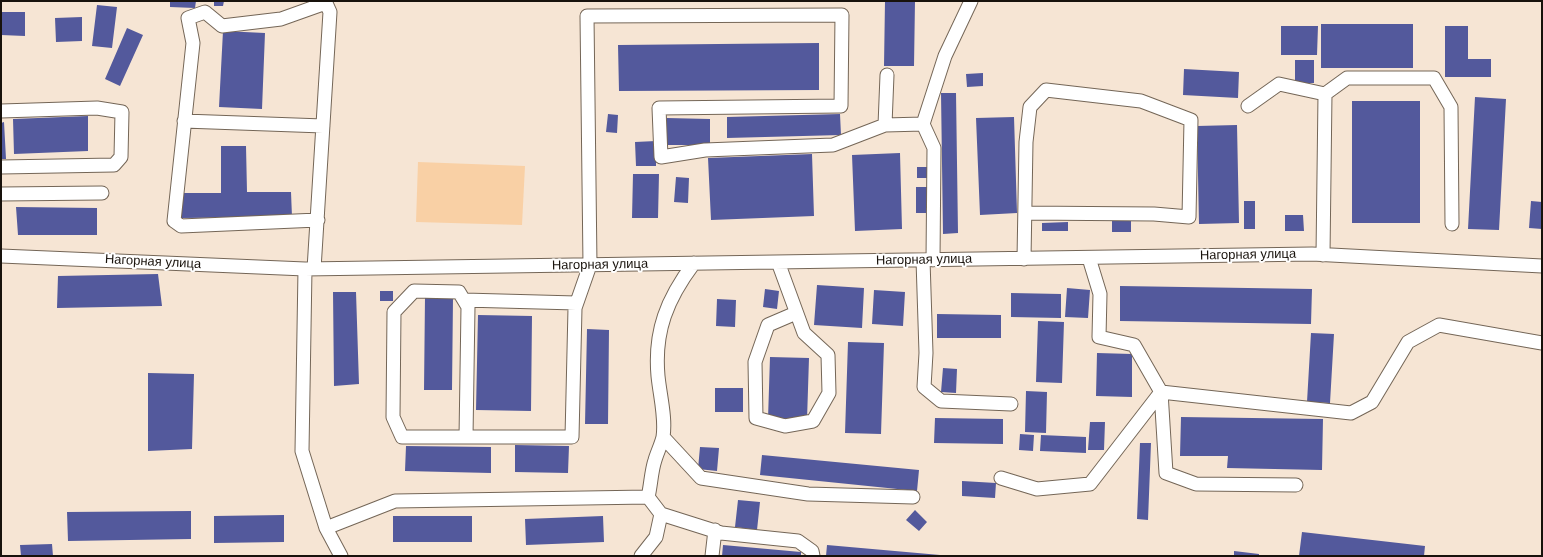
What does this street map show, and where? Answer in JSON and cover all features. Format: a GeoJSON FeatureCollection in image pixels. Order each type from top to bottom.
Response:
{"type":"FeatureCollection","features":[{"type":"Feature","properties":{"kind":"street"},"geometry":{"type":"LineString","coordinates":[[971,1],[945,56],[923,124],[934,148],[928,260],[924,387],[941,401],[1011,404]]}},
{"type":"Feature","properties":{"kind":"street"},"geometry":{"type":"LineString","coordinates":[[318,220],[180,226],[174,221],[193,43],[188,18],[205,12],[222,26],[281,19],[325,2],[330,12],[318,220],[310,269],[302,452],[326,528],[341,556]]}},
{"type":"Feature","properties":{"kind":"street"},"geometry":{"type":"LineString","coordinates":[[466,437],[468,307],[460,292],[414,291],[394,312],[393,417],[402,437],[466,437],[572,437],[575,308],[590,265],[586,16],[842,15],[841,106],[659,108],[661,157],[705,150],[833,145],[885,125],[923,124]]}},
{"type":"Feature","properties":{"kind":"street"},"geometry":{"type":"LineString","coordinates":[[885,125],[887,75]]}},
{"type":"Feature","properties":{"kind":"street"},"geometry":{"type":"LineString","coordinates":[[1248,106],[1279,84],[1325,94],[1347,78],[1434,78],[1451,107],[1452,224]]}},
{"type":"Feature","properties":{"kind":"street"},"geometry":{"type":"LineString","coordinates":[[1024,259],[1026,142],[1030,107],[1046,90],[1141,100],[1191,120],[1189,217],[1154,214],[1025,213]]}},
{"type":"Feature","properties":{"kind":"street"},"geometry":{"type":"LineString","coordinates":[[1323,255],[1325,94]]}},
{"type":"Feature","properties":{"kind":"street"},"geometry":{"type":"LineString","coordinates":[[1,111],[97,108],[122,112],[121,157],[114,165],[1,167]]}},
{"type":"Feature","properties":{"kind":"street"},"geometry":{"type":"LineString","coordinates":[[184,121],[323,126]]}},
{"type":"Feature","properties":{"kind":"street"},"geometry":{"type":"LineString","coordinates":[[1,194],[102,193]]}},
{"type":"Feature","properties":{"kind":"street","name":"Нагорная улица"},"geometry":{"type":"LineString","coordinates":[[1,256],[310,269],[1323,255],[1542,266]]}},
{"type":"Feature","properties":{"kind":"street"},"geometry":{"type":"LineString","coordinates":[[1089,258],[1100,294],[1099,338],[1134,345],[1161,392],[1166,473],[1196,484],[1296,485]]}},
{"type":"Feature","properties":{"kind":"street"},"geometry":{"type":"LineString","coordinates":[[778,262],[804,333],[828,355],[829,393],[813,421],[785,426],[756,418],[755,362],[768,325],[796,313]]}},
{"type":"Feature","properties":{"kind":"street"},"geometry":{"type":"LineString","coordinates":[[694,264],[679,283],[668,303],[658,336],[658,376],[662,406],[663,437],[654,461],[648,496],[661,514],[715,530],[798,541],[812,551],[813,556]]}},
{"type":"Feature","properties":{"kind":"street"},"geometry":{"type":"LineString","coordinates":[[464,300],[576,303]]}},
{"type":"Feature","properties":{"kind":"street"},"geometry":{"type":"LineString","coordinates":[[1161,392],[1351,413],[1372,402],[1408,342],[1439,325],[1542,343]]}},
{"type":"Feature","properties":{"kind":"street"},"geometry":{"type":"LineString","coordinates":[[1001,478],[1037,489],[1090,484],[1161,392]]}},
{"type":"Feature","properties":{"kind":"street"},"geometry":{"type":"LineString","coordinates":[[663,437],[701,478],[808,494],[913,497]]}},
{"type":"Feature","properties":{"kind":"street"},"geometry":{"type":"LineString","coordinates":[[326,528],[395,501],[648,496]]}},
{"type":"Feature","properties":{"kind":"street"},"geometry":{"type":"LineString","coordinates":[[641,556],[656,536],[661,514]]}},
{"type":"Feature","properties":{"kind":"street"},"geometry":{"type":"LineString","coordinates":[[712,556],[715,530]]}},
{"type":"Feature","properties":{"kind":"shaded area"},"geometry":{"type":"Polygon","coordinates":[[[418,162],[525,166],[522,225],[416,222],[418,162]]]}},
{"type":"Feature","properties":{"kind":"building"},"geometry":{"type":"Polygon","coordinates":[[[170,1],[196,1],[195,8],[170,7],[170,1]]]}},
{"type":"Feature","properties":{"kind":"building"},"geometry":{"type":"Polygon","coordinates":[[[214,1],[224,1],[223,6],[214,6],[214,1]]]}},
{"type":"Feature","properties":{"kind":"building"},"geometry":{"type":"Polygon","coordinates":[[[885,1],[915,1],[914,66],[884,66],[885,1]]]}},
{"type":"Feature","properties":{"kind":"building"},"geometry":{"type":"Polygon","coordinates":[[[97,5],[117,7],[112,48],[92,46],[97,5]]]}},
{"type":"Feature","properties":{"kind":"building"},"geometry":{"type":"Polygon","coordinates":[[[1,12],[25,12],[25,36],[1,35],[1,12]]]}},
{"type":"Feature","properties":{"kind":"building"},"geometry":{"type":"Polygon","coordinates":[[[82,17],[82,41],[56,42],[55,18],[82,17]]]}},
{"type":"Feature","properties":{"kind":"building"},"geometry":{"type":"Polygon","coordinates":[[[1321,24],[1413,24],[1413,68],[1321,68],[1321,24]]]}},
{"type":"Feature","properties":{"kind":"building"},"geometry":{"type":"Polygon","coordinates":[[[1281,26],[1318,26],[1317,55],[1281,55],[1281,26]]]}},
{"type":"Feature","properties":{"kind":"building"},"geometry":{"type":"Polygon","coordinates":[[[1445,26],[1468,26],[1468,59],[1491,59],[1491,77],[1445,77],[1445,26]]]}},
{"type":"Feature","properties":{"kind":"building"},"geometry":{"type":"Polygon","coordinates":[[[127,28],[143,35],[120,86],[105,79],[127,28]]]}},
{"type":"Feature","properties":{"kind":"building"},"geometry":{"type":"Polygon","coordinates":[[[223,31],[265,33],[262,109],[219,107],[223,31]]]}},
{"type":"Feature","properties":{"kind":"building"},"geometry":{"type":"Polygon","coordinates":[[[819,43],[819,90],[619,91],[618,45],[819,43]]]}},
{"type":"Feature","properties":{"kind":"building"},"geometry":{"type":"Polygon","coordinates":[[[1295,60],[1314,60],[1314,83],[1295,83],[1295,60]]]}},
{"type":"Feature","properties":{"kind":"building"},"geometry":{"type":"Polygon","coordinates":[[[1184,69],[1239,72],[1238,98],[1183,95],[1184,69]]]}},
{"type":"Feature","properties":{"kind":"building"},"geometry":{"type":"Polygon","coordinates":[[[983,73],[983,86],[967,87],[966,74],[983,73]]]}},
{"type":"Feature","properties":{"kind":"building"},"geometry":{"type":"Polygon","coordinates":[[[941,93],[956,93],[958,233],[943,234],[941,93]]]}},
{"type":"Feature","properties":{"kind":"building"},"geometry":{"type":"Polygon","coordinates":[[[1475,97],[1506,99],[1499,230],[1468,229],[1475,97]]]}},
{"type":"Feature","properties":{"kind":"building"},"geometry":{"type":"Polygon","coordinates":[[[1352,101],[1420,101],[1420,223],[1352,223],[1352,101]]]}},
{"type":"Feature","properties":{"kind":"building"},"geometry":{"type":"Polygon","coordinates":[[[608,114],[618,115],[617,133],[606,132],[608,114]]]}},
{"type":"Feature","properties":{"kind":"building"},"geometry":{"type":"Polygon","coordinates":[[[840,114],[841,135],[727,138],[727,117],[840,114]]]}},
{"type":"Feature","properties":{"kind":"building"},"geometry":{"type":"Polygon","coordinates":[[[88,116],[88,151],[14,154],[13,119],[88,116]]]}},
{"type":"Feature","properties":{"kind":"building"},"geometry":{"type":"Polygon","coordinates":[[[1014,117],[1017,213],[980,215],[976,118],[1014,117]]]}},
{"type":"Feature","properties":{"kind":"building"},"geometry":{"type":"Polygon","coordinates":[[[667,118],[710,119],[710,145],[667,145],[667,118]]]}},
{"type":"Feature","properties":{"kind":"building"},"geometry":{"type":"Polygon","coordinates":[[[4,122],[6,159],[1,159],[1,123],[4,122]]]}},
{"type":"Feature","properties":{"kind":"building"},"geometry":{"type":"Polygon","coordinates":[[[1237,125],[1239,223],[1199,224],[1197,126],[1237,125]]]}},
{"type":"Feature","properties":{"kind":"building"},"geometry":{"type":"Polygon","coordinates":[[[656,141],[656,166],[636,166],[635,142],[656,141]]]}},
{"type":"Feature","properties":{"kind":"building"},"geometry":{"type":"Polygon","coordinates":[[[221,146],[246,146],[247,192],[291,192],[292,217],[181,218],[181,193],[221,193],[221,146]]]}},
{"type":"Feature","properties":{"kind":"building"},"geometry":{"type":"Polygon","coordinates":[[[900,153],[902,229],[855,231],[852,155],[900,153]]]}},
{"type":"Feature","properties":{"kind":"building"},"geometry":{"type":"Polygon","coordinates":[[[812,154],[814,216],[711,220],[708,158],[812,154]]]}},
{"type":"Feature","properties":{"kind":"building"},"geometry":{"type":"Polygon","coordinates":[[[917,167],[932,167],[932,178],[917,178],[917,167]]]}},
{"type":"Feature","properties":{"kind":"building"},"geometry":{"type":"Polygon","coordinates":[[[633,174],[659,174],[658,218],[632,218],[633,174]]]}},
{"type":"Feature","properties":{"kind":"building"},"geometry":{"type":"Polygon","coordinates":[[[676,177],[689,178],[688,203],[674,202],[676,177]]]}},
{"type":"Feature","properties":{"kind":"building"},"geometry":{"type":"Polygon","coordinates":[[[916,187],[931,187],[931,213],[916,213],[916,187]]]}},
{"type":"Feature","properties":{"kind":"building"},"geometry":{"type":"Polygon","coordinates":[[[1244,201],[1255,201],[1255,229],[1244,229],[1244,201]]]}},
{"type":"Feature","properties":{"kind":"building"},"geometry":{"type":"Polygon","coordinates":[[[1531,201],[1542,202],[1542,229],[1529,228],[1531,201]]]}},
{"type":"Feature","properties":{"kind":"building"},"geometry":{"type":"Polygon","coordinates":[[[16,207],[97,208],[97,235],[18,235],[16,207]]]}},
{"type":"Feature","properties":{"kind":"building"},"geometry":{"type":"Polygon","coordinates":[[[1285,215],[1303,215],[1304,231],[1285,231],[1285,215]]]}},
{"type":"Feature","properties":{"kind":"building"},"geometry":{"type":"Polygon","coordinates":[[[1112,220],[1131,220],[1131,232],[1112,232],[1112,220]]]}},
{"type":"Feature","properties":{"kind":"building"},"geometry":{"type":"Polygon","coordinates":[[[1068,222],[1068,231],[1042,231],[1042,223],[1068,222]]]}},
{"type":"Feature","properties":{"kind":"building"},"geometry":{"type":"Polygon","coordinates":[[[158,274],[162,306],[57,308],[58,276],[158,274]]]}},
{"type":"Feature","properties":{"kind":"building"},"geometry":{"type":"Polygon","coordinates":[[[817,285],[864,288],[862,328],[814,325],[817,285]]]}},
{"type":"Feature","properties":{"kind":"building"},"geometry":{"type":"Polygon","coordinates":[[[1120,286],[1312,289],[1311,324],[1120,321],[1120,286]]]}},
{"type":"Feature","properties":{"kind":"building"},"geometry":{"type":"Polygon","coordinates":[[[1067,288],[1090,290],[1088,318],[1065,317],[1067,288]]]}},
{"type":"Feature","properties":{"kind":"building"},"geometry":{"type":"Polygon","coordinates":[[[765,289],[779,291],[777,309],[763,307],[765,289]]]}},
{"type":"Feature","properties":{"kind":"building"},"geometry":{"type":"Polygon","coordinates":[[[874,290],[905,292],[903,326],[872,324],[874,290]]]}},
{"type":"Feature","properties":{"kind":"building"},"geometry":{"type":"Polygon","coordinates":[[[380,291],[393,291],[393,301],[380,301],[380,291]]]}},
{"type":"Feature","properties":{"kind":"building"},"geometry":{"type":"Polygon","coordinates":[[[333,292],[356,292],[359,384],[334,386],[333,292]]]}},
{"type":"Feature","properties":{"kind":"building"},"geometry":{"type":"Polygon","coordinates":[[[1011,293],[1061,294],[1061,318],[1011,317],[1011,293]]]}},
{"type":"Feature","properties":{"kind":"building"},"geometry":{"type":"Polygon","coordinates":[[[425,297],[453,298],[452,390],[424,390],[425,297]]]}},
{"type":"Feature","properties":{"kind":"building"},"geometry":{"type":"Polygon","coordinates":[[[717,299],[736,300],[735,327],[716,326],[717,299]]]}},
{"type":"Feature","properties":{"kind":"building"},"geometry":{"type":"Polygon","coordinates":[[[937,314],[1001,315],[1001,338],[937,338],[937,314]]]}},
{"type":"Feature","properties":{"kind":"building"},"geometry":{"type":"Polygon","coordinates":[[[478,315],[532,316],[531,411],[476,410],[478,315]]]}},
{"type":"Feature","properties":{"kind":"building"},"geometry":{"type":"Polygon","coordinates":[[[1038,321],[1064,322],[1062,383],[1036,382],[1038,321]]]}},
{"type":"Feature","properties":{"kind":"building"},"geometry":{"type":"Polygon","coordinates":[[[587,329],[609,330],[608,424],[585,424],[587,329]]]}},
{"type":"Feature","properties":{"kind":"building"},"geometry":{"type":"Polygon","coordinates":[[[1311,333],[1334,334],[1330,403],[1307,402],[1311,333]]]}},
{"type":"Feature","properties":{"kind":"building"},"geometry":{"type":"Polygon","coordinates":[[[848,342],[884,343],[881,434],[845,433],[848,342]]]}},
{"type":"Feature","properties":{"kind":"building"},"geometry":{"type":"Polygon","coordinates":[[[1097,353],[1132,354],[1132,397],[1096,396],[1097,353]]]}},
{"type":"Feature","properties":{"kind":"building"},"geometry":{"type":"Polygon","coordinates":[[[770,357],[809,358],[807,420],[768,419],[770,357]]]}},
{"type":"Feature","properties":{"kind":"building"},"geometry":{"type":"Polygon","coordinates":[[[943,368],[957,369],[956,393],[941,392],[943,368]]]}},
{"type":"Feature","properties":{"kind":"building"},"geometry":{"type":"Polygon","coordinates":[[[148,373],[194,374],[192,449],[148,451],[148,373]]]}},
{"type":"Feature","properties":{"kind":"building"},"geometry":{"type":"Polygon","coordinates":[[[715,388],[743,388],[743,412],[715,412],[715,388]]]}},
{"type":"Feature","properties":{"kind":"building"},"geometry":{"type":"Polygon","coordinates":[[[1026,391],[1047,392],[1046,433],[1025,432],[1026,391]]]}},
{"type":"Feature","properties":{"kind":"building"},"geometry":{"type":"Polygon","coordinates":[[[1181,417],[1323,419],[1322,470],[1227,468],[1228,456],[1180,456],[1181,417]]]}},
{"type":"Feature","properties":{"kind":"building"},"geometry":{"type":"Polygon","coordinates":[[[935,418],[1003,419],[1003,444],[934,443],[935,418]]]}},
{"type":"Feature","properties":{"kind":"building"},"geometry":{"type":"Polygon","coordinates":[[[1090,422],[1105,422],[1104,450],[1088,450],[1090,422]]]}},
{"type":"Feature","properties":{"kind":"building"},"geometry":{"type":"Polygon","coordinates":[[[1020,434],[1034,435],[1033,451],[1019,450],[1020,434]]]}},
{"type":"Feature","properties":{"kind":"building"},"geometry":{"type":"Polygon","coordinates":[[[1041,435],[1086,437],[1086,453],[1040,451],[1041,435]]]}},
{"type":"Feature","properties":{"kind":"building"},"geometry":{"type":"Polygon","coordinates":[[[1140,443],[1151,443],[1148,520],[1137,519],[1140,443]]]}},
{"type":"Feature","properties":{"kind":"building"},"geometry":{"type":"Polygon","coordinates":[[[515,445],[569,446],[568,473],[515,472],[515,445]]]}},
{"type":"Feature","properties":{"kind":"building"},"geometry":{"type":"Polygon","coordinates":[[[406,446],[491,447],[491,473],[405,471],[406,446]]]}},
{"type":"Feature","properties":{"kind":"building"},"geometry":{"type":"Polygon","coordinates":[[[700,447],[719,448],[717,471],[698,469],[700,447]]]}},
{"type":"Feature","properties":{"kind":"building"},"geometry":{"type":"Polygon","coordinates":[[[762,455],[919,470],[917,491],[760,475],[762,455]]]}},
{"type":"Feature","properties":{"kind":"building"},"geometry":{"type":"Polygon","coordinates":[[[962,481],[996,483],[995,498],[962,496],[962,481]]]}},
{"type":"Feature","properties":{"kind":"building"},"geometry":{"type":"Polygon","coordinates":[[[738,500],[760,502],[757,530],[735,527],[738,500]]]}},
{"type":"Feature","properties":{"kind":"building"},"geometry":{"type":"Polygon","coordinates":[[[915,510],[927,522],[919,531],[906,520],[915,510]]]}},
{"type":"Feature","properties":{"kind":"building"},"geometry":{"type":"Polygon","coordinates":[[[191,511],[191,539],[68,541],[67,512],[191,511]]]}},
{"type":"Feature","properties":{"kind":"building"},"geometry":{"type":"Polygon","coordinates":[[[284,515],[284,542],[214,543],[214,516],[284,515]]]}},
{"type":"Feature","properties":{"kind":"building"},"geometry":{"type":"Polygon","coordinates":[[[393,516],[472,516],[472,542],[393,542],[393,516]]]}},
{"type":"Feature","properties":{"kind":"building"},"geometry":{"type":"Polygon","coordinates":[[[603,516],[604,542],[526,545],[525,519],[603,516]]]}},
{"type":"Feature","properties":{"kind":"building"},"geometry":{"type":"Polygon","coordinates":[[[1302,532],[1425,546],[1424,556],[1299,556],[1302,532]]]}},
{"type":"Feature","properties":{"kind":"building"},"geometry":{"type":"Polygon","coordinates":[[[52,544],[53,556],[21,556],[20,545],[52,544]]]}},
{"type":"Feature","properties":{"kind":"building"},"geometry":{"type":"Polygon","coordinates":[[[723,545],[801,552],[801,556],[722,556],[723,545]]]}},
{"type":"Feature","properties":{"kind":"building"},"geometry":{"type":"Polygon","coordinates":[[[827,545],[940,555],[940,556],[826,556],[827,545]]]}},
{"type":"Feature","properties":{"kind":"building"},"geometry":{"type":"Polygon","coordinates":[[[1234,551],[1259,554],[1259,556],[1234,556],[1234,551]]]}}]}
